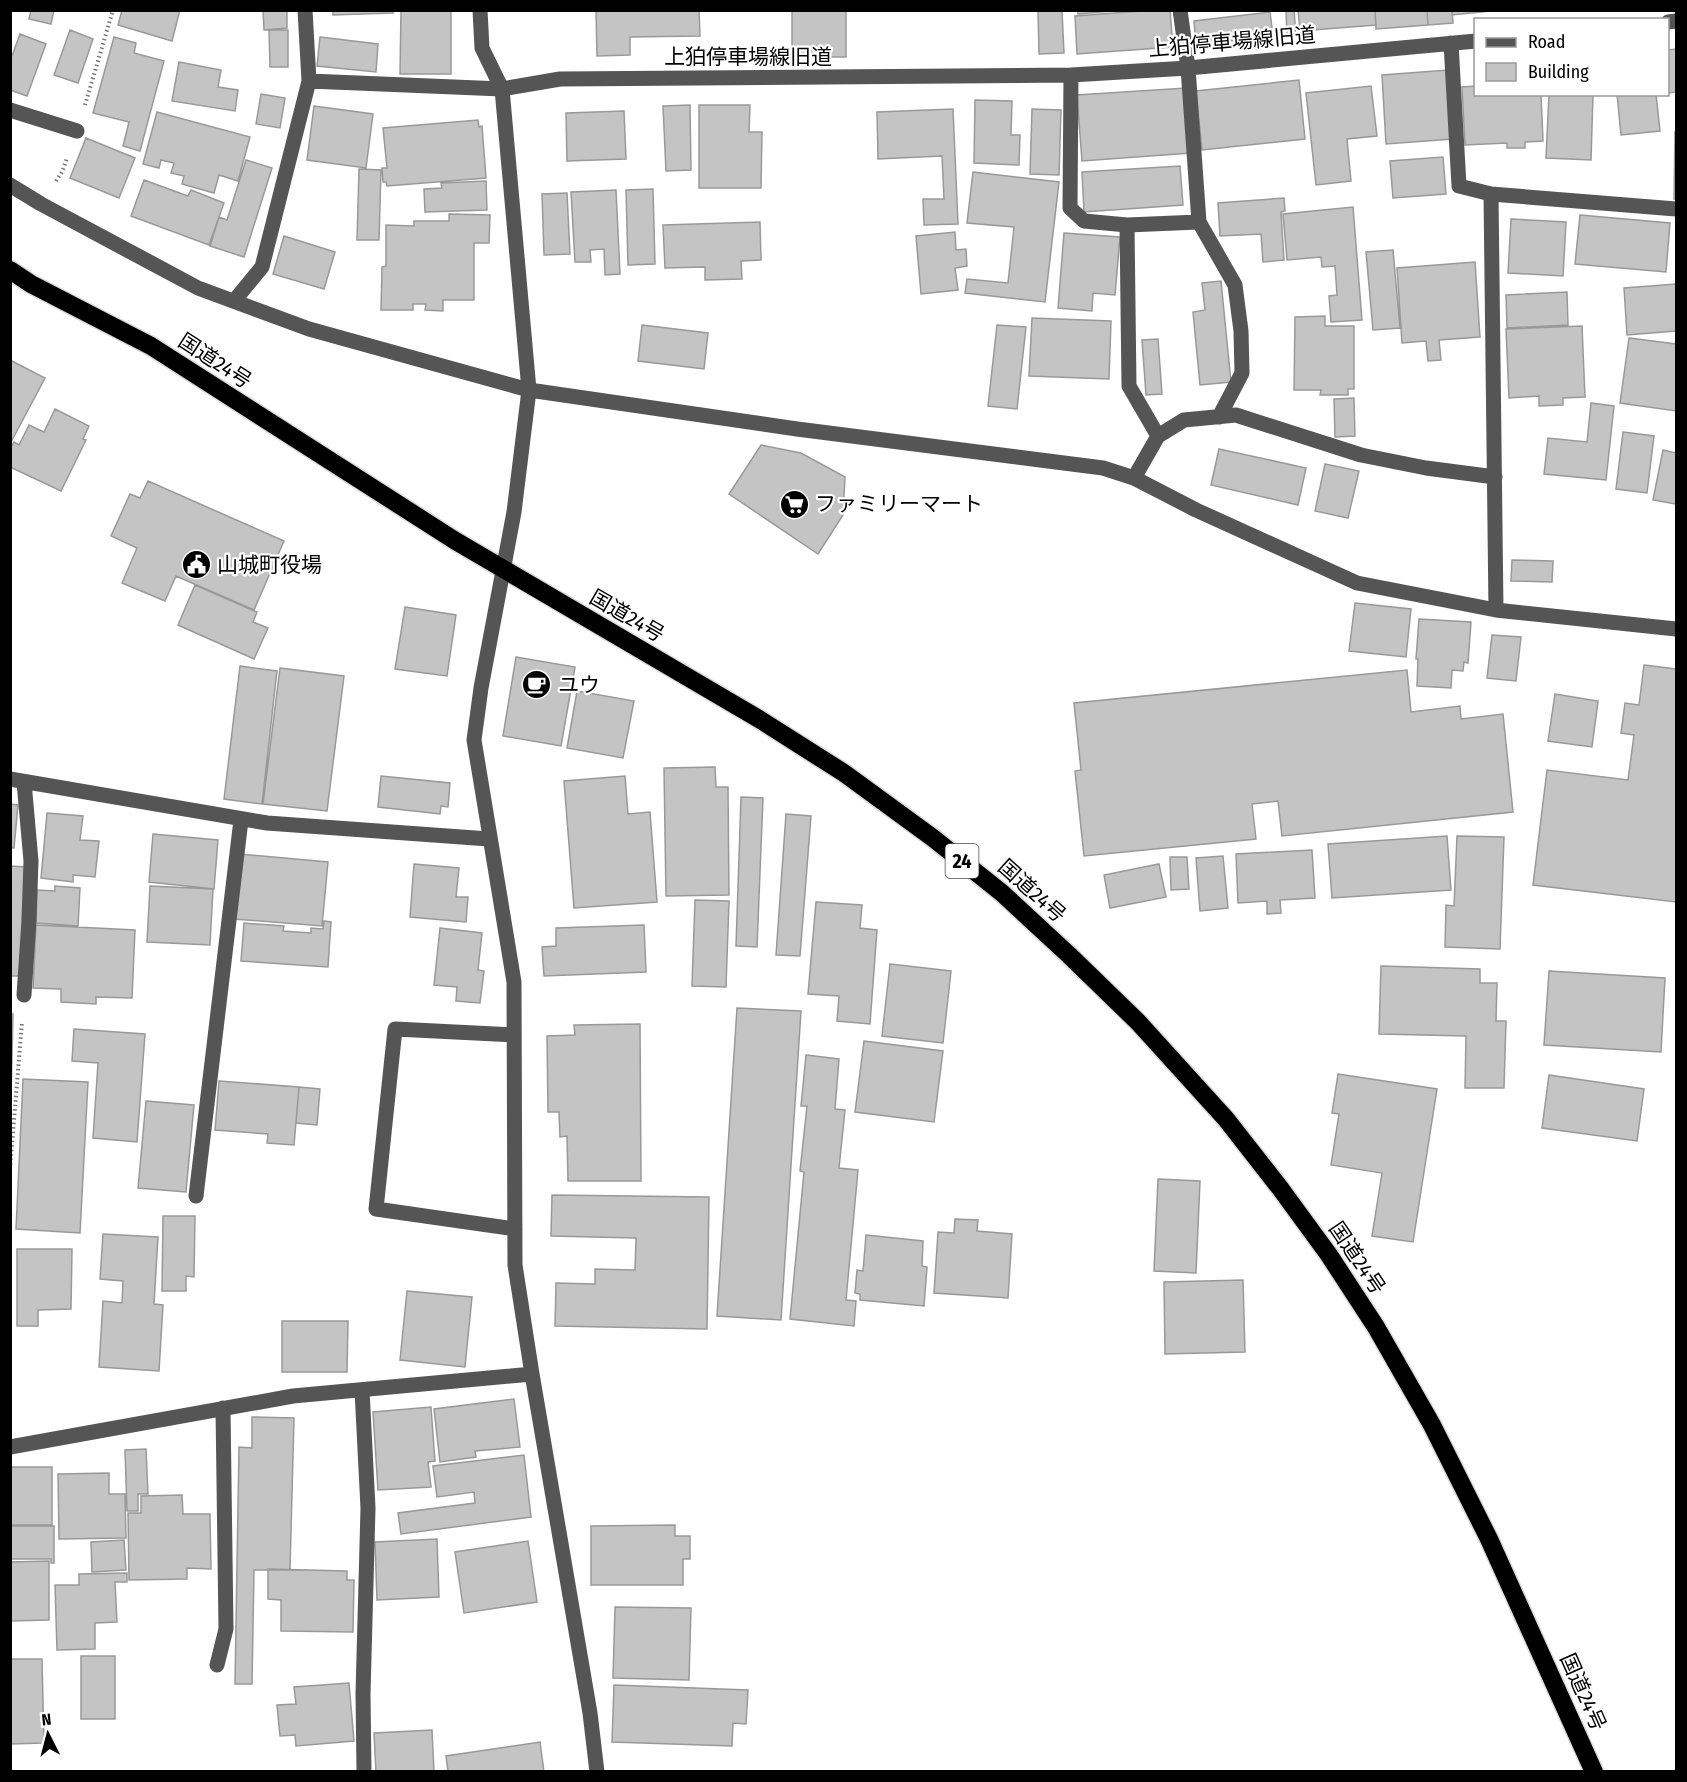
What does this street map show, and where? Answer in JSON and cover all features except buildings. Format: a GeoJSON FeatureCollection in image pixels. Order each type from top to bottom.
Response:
{"type":"FeatureCollection","features":[{"type":"Feature","properties":{"kind":"highway","name":"国道24号"},"geometry":{"type":"LineString","coordinates":[[10,270],[31,284],[151,346],[454,540],[759,719],[844,772],[1002,893],[1069,955],[1138,1022],[1226,1119],[1329,1255],[1376,1327],[1432,1425],[1489,1539],[1594,1772]]}},
{"type":"Feature","properties":{"kind":"street"},"geometry":{"type":"LineString","coordinates":[[234,300],[262,267],[309,81],[305,10]]}},
{"type":"Feature","properties":{"kind":"street"},"geometry":{"type":"LineString","coordinates":[[480,10],[482,48],[502,89],[529,390],[514,512],[481,688],[474,740],[514,982],[515,1265],[531,1374],[590,1713],[597,1772]]}},
{"type":"Feature","properties":{"kind":"street"},"geometry":{"type":"LineString","coordinates":[[1180,10],[1188,68],[1198,222],[1235,285],[1240,331],[1242,373],[1218,417]]}},
{"type":"Feature","properties":{"kind":"street","name":"上狛停車場線旧道"},"geometry":{"type":"LineString","coordinates":[[309,81],[502,89],[560,79],[1071,75],[1188,68],[1474,41]]}},
{"type":"Feature","properties":{"kind":"street"},"geometry":{"type":"LineString","coordinates":[[1451,44],[1459,186],[1491,194],[1677,209]]}},
{"type":"Feature","properties":{"kind":"street"},"geometry":{"type":"LineString","coordinates":[[1071,75],[1070,208],[1083,221],[1127,225],[1198,222]]}},
{"type":"Feature","properties":{"kind":"street"},"geometry":{"type":"LineString","coordinates":[[10,110],[77,131]]}},
{"type":"Feature","properties":{"kind":"street"},"geometry":{"type":"LineString","coordinates":[[10,186],[198,288],[309,329],[529,390],[798,429],[1103,468],[1134,478],[1196,510],[1357,583],[1496,610],[1677,629]]}},
{"type":"Feature","properties":{"kind":"street"},"geometry":{"type":"LineString","coordinates":[[1491,194],[1496,610]]}},
{"type":"Feature","properties":{"kind":"street"},"geometry":{"type":"LineString","coordinates":[[1127,225],[1129,386],[1158,436]]}},
{"type":"Feature","properties":{"kind":"street"},"geometry":{"type":"LineString","coordinates":[[1134,478],[1158,436],[1184,420],[1236,415],[1361,455],[1426,468],[1495,477]]}},
{"type":"Feature","properties":{"kind":"street"},"geometry":{"type":"LineString","coordinates":[[24,995],[31,861],[17,781],[241,820],[489,838]]}},
{"type":"Feature","properties":{"kind":"street"},"geometry":{"type":"LineString","coordinates":[[196,1196],[241,820]]}},
{"type":"Feature","properties":{"kind":"street"},"geometry":{"type":"LineString","coordinates":[[514,1035],[395,1029],[376,1209],[515,1229]]}},
{"type":"Feature","properties":{"kind":"street"},"geometry":{"type":"LineString","coordinates":[[10,1447],[293,1396],[531,1374]]}},
{"type":"Feature","properties":{"kind":"street"},"geometry":{"type":"LineString","coordinates":[[362,1390],[369,1508],[363,1694],[364,1772]]}},
{"type":"Feature","properties":{"kind":"street"},"geometry":{"type":"LineString","coordinates":[[217,1665],[226,1629],[223,1407]]}},
{"type":"Feature","properties":{"kind":"path"},"geometry":{"type":"LineString","coordinates":[[10,1169],[24,995]]}},
{"type":"Feature","properties":{"kind":"place","name":"ファミリーマート"},"geometry":{"type":"Point","coordinates":[794,504]}},
{"type":"Feature","properties":{"kind":"place","name":"山城町役場"},"geometry":{"type":"Point","coordinates":[196,565]}},
{"type":"Feature","properties":{"kind":"place","name":"ユウ"},"geometry":{"type":"Point","coordinates":[537,685]}}]}
